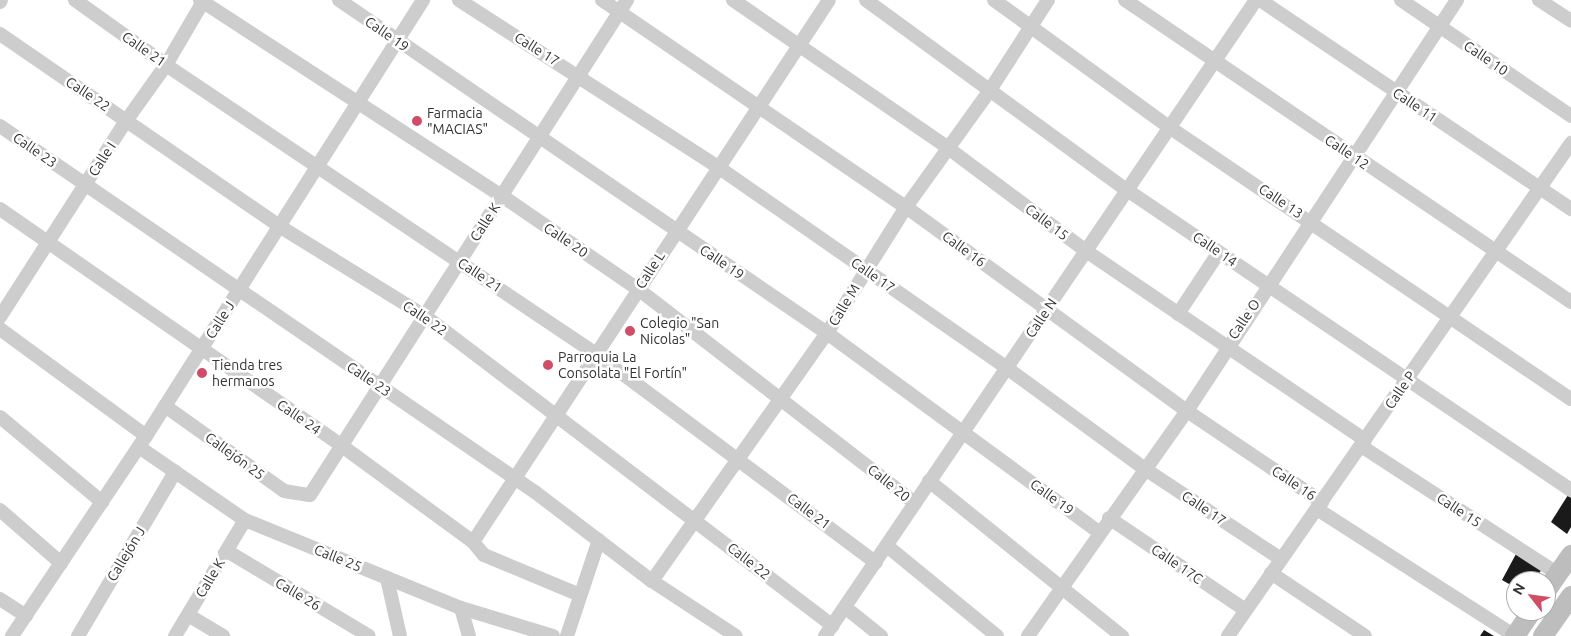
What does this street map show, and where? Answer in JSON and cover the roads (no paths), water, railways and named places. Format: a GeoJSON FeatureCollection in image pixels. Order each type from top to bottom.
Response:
{"type":"FeatureCollection","features":[{"type":"Feature","properties":{"kind":"street","name":"Calle 21"},"geometry":{"type":"LineString","coordinates":[[76,0],[166,65],[596,354],[737,457],[876,563]]}},
{"type":"Feature","properties":{"kind":"street","name":"Calle 19"},"geometry":{"type":"LineString","coordinates":[[339,0],[538,138],[827,333],[1099,532]]}},
{"type":"Feature","properties":{"kind":"street","name":"Calle J"},"geometry":{"type":"LineString","coordinates":[[12,636],[143,441],[423,0]]}},
{"type":"Feature","properties":{"kind":"street","name":"Calle 17"},"geometry":{"type":"LineString","coordinates":[[459,0],[718,167],[1007,368],[1145,469],[1281,559]]}},
{"type":"Feature","properties":{"kind":"street","name":"Calle 16"},"geometry":{"type":"LineString","coordinates":[[602,0],[623,5],[758,106],[906,207],[1187,411],[1320,505],[1515,636]]}},
{"type":"Feature","properties":{"kind":"street","name":"Calle 15"},"geometry":{"type":"LineString","coordinates":[[733,0],[948,148],[1086,251],[1226,346],[1363,443],[1558,574]]}},
{"type":"Feature","properties":{"kind":"street","name":"Calle L"},"geometry":{"type":"LineString","coordinates":[[473,542],[676,230],[829,0]]}},
{"type":"Feature","properties":{"kind":"street","name":"Calle 14"},"geometry":{"type":"LineString","coordinates":[[866,0],[1127,190],[1571,490]]}},
{"type":"Feature","properties":{"kind":"street","name":"Calle 13"},"geometry":{"type":"LineString","coordinates":[[994,0],[1169,127],[1311,221],[1571,399]]}},
{"type":"Feature","properties":{"kind":"street","name":"Calle M"},"geometry":{"type":"LineString","coordinates":[[652,581],[737,457],[782,398],[827,333],[906,207],[990,90],[1048,0]]}},
{"type":"Feature","properties":{"kind":"street","name":"Calle 12"},"geometry":{"type":"LineString","coordinates":[[1125,0],[1355,158],[1571,302]]}},
{"type":"Feature","properties":{"kind":"street","name":"Calle N"},"geometry":{"type":"LineString","coordinates":[[829,631],[962,431],[1007,368],[1256,0]]}},
{"type":"Feature","properties":{"kind":"street","name":"Calle 11"},"geometry":{"type":"LineString","coordinates":[[1260,0],[1571,209]]}},
{"type":"Feature","properties":{"kind":"street","name":"Calle 10"},"geometry":{"type":"LineString","coordinates":[[1401,0],[1571,116]]}},
{"type":"Feature","properties":{"kind":"street","name":"Calle O"},"geometry":{"type":"LineString","coordinates":[[1028,636],[1099,532],[1187,411],[1226,346],[1355,158],[1457,0]]}},
{"type":"Feature","properties":{"kind":"street"},"geometry":{"type":"LineString","coordinates":[[1539,0],[1571,21]]}},
{"type":"Feature","properties":{"kind":"street","name":"Calle I"},"geometry":{"type":"LineString","coordinates":[[0,317],[126,120],[166,65],[202,1]]}},
{"type":"Feature","properties":{"kind":"street","name":"Calle 20"},"geometry":{"type":"LineString","coordinates":[[202,1],[502,196],[638,289],[782,398],[914,503]]}},
{"type":"Feature","properties":{"kind":"street","name":"Calle K"},"geometry":{"type":"LineString","coordinates":[[310,495],[623,5]]}},
{"type":"Feature","properties":{"kind":"street","name":"Calle 22"},"geometry":{"type":"LineString","coordinates":[[0,34],[279,226],[425,316],[695,519],[829,631]]}},
{"type":"Feature","properties":{"kind":"street","name":"Calle 23"},"geometry":{"type":"LineString","coordinates":[[0,126],[238,291],[515,478],[652,581],[736,636]]}},
{"type":"Feature","properties":{"kind":"street","name":"Calle P"},"geometry":{"type":"LineString","coordinates":[[1228,636],[1244,609],[1320,505],[1571,143]]}},
{"type":"Feature","properties":{"kind":"street","name":"Calle 24"},"geometry":{"type":"LineString","coordinates":[[0,209],[342,446],[473,542]]}},
{"type":"Feature","properties":{"kind":"street"},"geometry":{"type":"LineString","coordinates":[[1178,314],[1219,252]]}},
{"type":"Feature","properties":{"kind":"street","name":"Calle 25"},"geometry":{"type":"LineString","coordinates":[[0,329],[143,441],[175,472],[245,520],[460,608],[549,635]]}},
{"type":"Feature","properties":{"kind":"street","name":"Callejón 25"},"geometry":{"type":"LineString","coordinates":[[165,406],[284,491],[310,495]]}},
{"type":"Feature","properties":{"kind":"street"},"geometry":{"type":"LineString","coordinates":[[0,418],[102,502]]}},
{"type":"Feature","properties":{"kind":"street","name":"Callejón J"},"geometry":{"type":"LineString","coordinates":[[78,636],[175,472]]}},
{"type":"Feature","properties":{"kind":"street","name":"Calle 20"},"geometry":{"type":"LineString","coordinates":[[929,481],[1062,585],[1122,636]]}},
{"type":"Feature","properties":{"kind":"street"},"geometry":{"type":"LineString","coordinates":[[0,510],[61,563]]}},
{"type":"Feature","properties":{"kind":"street","name":"Calle 17C"},"geometry":{"type":"LineString","coordinates":[[1109,518],[1244,609]]}},
{"type":"Feature","properties":{"kind":"street","name":"Calle K"},"geometry":{"type":"LineString","coordinates":[[175,636],[245,520]]}},
{"type":"Feature","properties":{"kind":"street"},"geometry":{"type":"LineString","coordinates":[[567,636],[599,540]]}},
{"type":"Feature","properties":{"kind":"street"},"geometry":{"type":"LineString","coordinates":[[473,542],[484,555],[580,595]]}},
{"type":"Feature","properties":{"kind":"street"},"geometry":{"type":"LineString","coordinates":[[887,546],[997,636]]}},
{"type":"Feature","properties":{"kind":"street","name":"Calle 26"},"geometry":{"type":"LineString","coordinates":[[227,551],[369,636]]}},
{"type":"Feature","properties":{"kind":"street"},"geometry":{"type":"LineString","coordinates":[[1556,577],[1571,555]]}},
{"type":"Feature","properties":{"kind":"street"},"geometry":{"type":"LineString","coordinates":[[1271,573],[1366,636]]}},
{"type":"Feature","properties":{"kind":"street"},"geometry":{"type":"LineString","coordinates":[[387,578],[400,636]]}},
{"type":"Feature","properties":{"kind":"street"},"geometry":{"type":"LineString","coordinates":[[1543,636],[1571,596]]}},
{"type":"Feature","properties":{"kind":"street"},"geometry":{"type":"LineString","coordinates":[[0,599],[26,616]]}},
{"type":"Feature","properties":{"kind":"street"},"geometry":{"type":"LineString","coordinates":[[460,608],[469,636]]}},
{"type":"Feature","properties":{"kind":"street"},"geometry":{"type":"LineString","coordinates":[[846,608],[881,636]]}},
{"type":"Feature","properties":{"kind":"street"},"geometry":{"type":"LineString","coordinates":[[188,615],[223,636]]}},
{"type":"Feature","properties":{"kind":"street"},"geometry":{"type":"LineString","coordinates":[[1515,636],[1525,621]]}},
{"type":"Feature","properties":{"kind":"place","name":"Farmacia \"MACIAS\""},"geometry":{"type":"Point","coordinates":[417,121]}},
{"type":"Feature","properties":{"kind":"place","name":"Colegio \"San Nicolas\""},"geometry":{"type":"Point","coordinates":[630,331]}},
{"type":"Feature","properties":{"kind":"place","name":"Parroquia La Consolata \"El Fortín\""},"geometry":{"type":"Point","coordinates":[548,365]}},
{"type":"Feature","properties":{"kind":"place","name":"Tienda tres hermanos"},"geometry":{"type":"Point","coordinates":[202,373]}}]}
